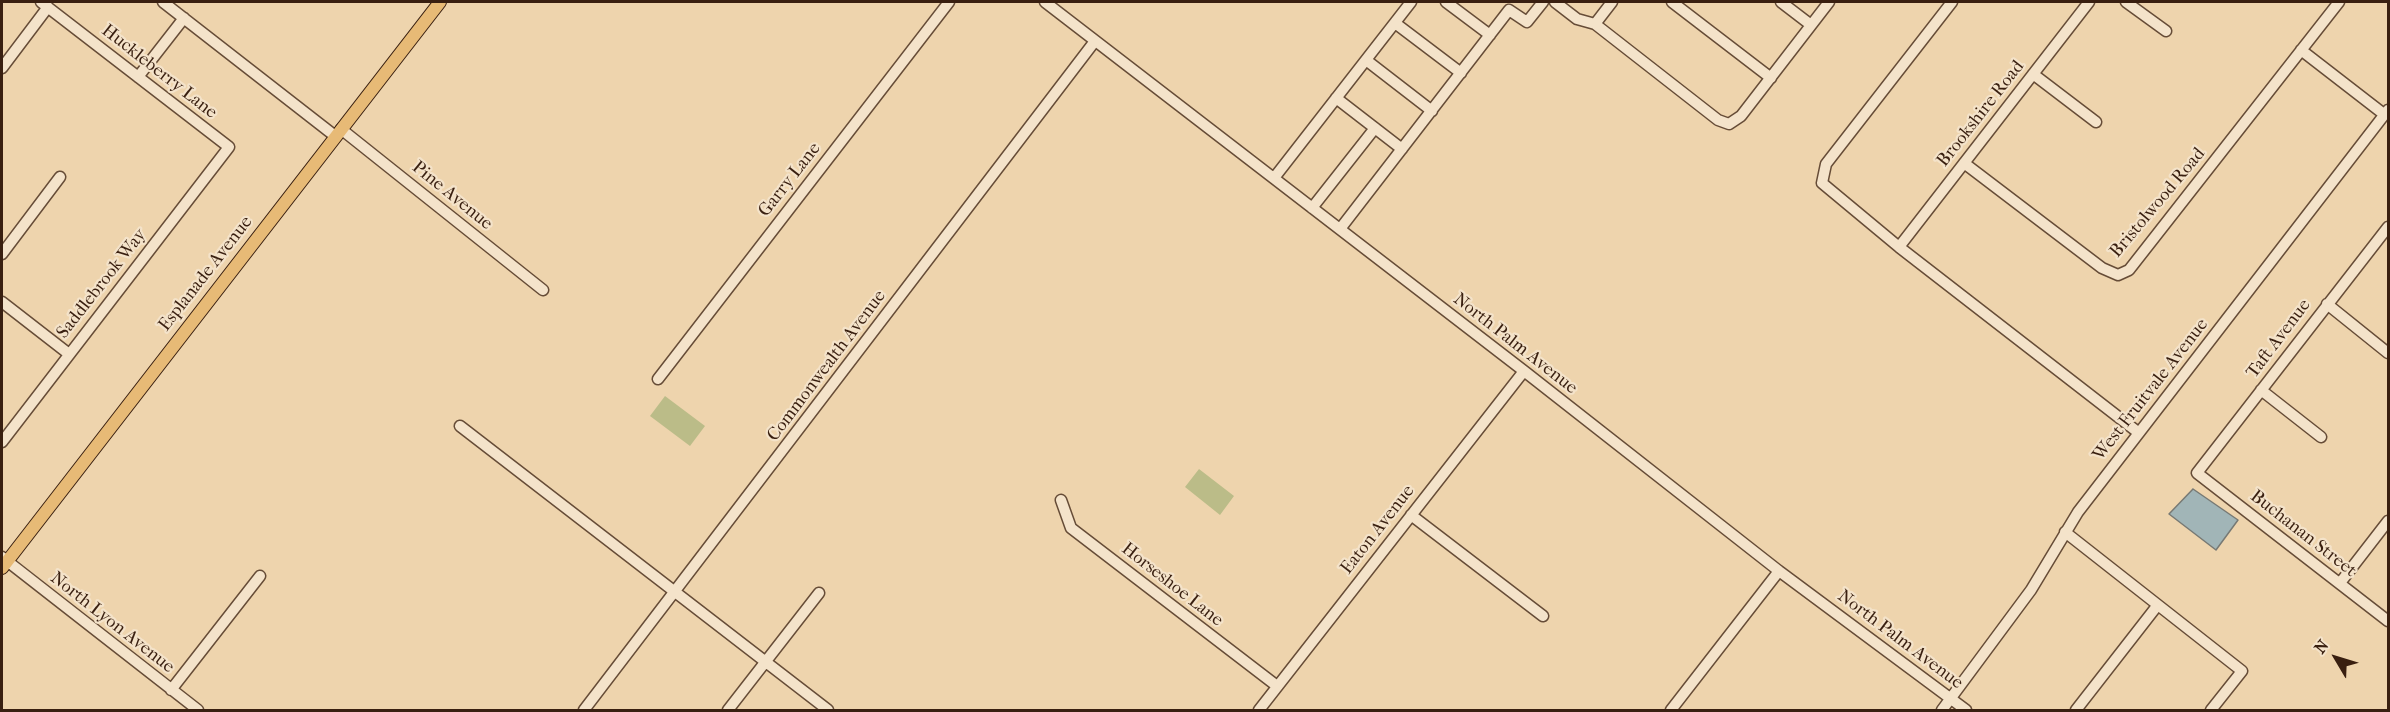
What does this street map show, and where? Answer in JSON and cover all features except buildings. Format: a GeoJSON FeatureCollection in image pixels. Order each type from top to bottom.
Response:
{"type":"FeatureCollection","features":[{"type":"Feature","properties":{"kind":"main road","name":"Esplanade Avenue"},"geometry":{"type":"LineString","coordinates":[[3,562],[440,2]]}},
{"type":"Feature","properties":{"kind":"street","name":"Pine Avenue"},"geometry":{"type":"LineString","coordinates":[[163,2],[338,132],[543,290]]}},
{"type":"Feature","properties":{"kind":"street","name":"Garry Lane"},"geometry":{"type":"LineString","coordinates":[[658,379],[949,2]]}},
{"type":"Feature","properties":{"kind":"street","name":"North Palm Avenue"},"geometry":{"type":"LineString","coordinates":[[1045,2],[1524,371],[1779,571],[1966,711]]}},
{"type":"Feature","properties":{"kind":"street"},"geometry":{"type":"LineString","coordinates":[[1274,178],[1411,2]]}},
{"type":"Feature","properties":{"kind":"street"},"geometry":{"type":"LineString","coordinates":[[1446,2],[1490,35]]}},
{"type":"Feature","properties":{"kind":"street"},"geometry":{"type":"LineString","coordinates":[[1340,229],[1509,10],[1527,22],[1543,2]]}},
{"type":"Feature","properties":{"kind":"street"},"geometry":{"type":"LineString","coordinates":[[1555,2],[1577,19],[1595,24],[1718,120],[1729,124],[1741,116],[1829,2]]}},
{"type":"Feature","properties":{"kind":"street"},"geometry":{"type":"LineString","coordinates":[[1595,24],[1612,2]]}},
{"type":"Feature","properties":{"kind":"street"},"geometry":{"type":"LineString","coordinates":[[1672,2],[1771,78]]}},
{"type":"Feature","properties":{"kind":"street"},"geometry":{"type":"LineString","coordinates":[[1781,2],[1811,25]]}},
{"type":"Feature","properties":{"kind":"street"},"geometry":{"type":"LineString","coordinates":[[1952,2],[1826,164],[1822,183],[1899,247],[2139,433]]}},
{"type":"Feature","properties":{"kind":"street","name":"Brookshire Road"},"geometry":{"type":"LineString","coordinates":[[1899,247],[2089,2]]}},
{"type":"Feature","properties":{"kind":"street"},"geometry":{"type":"LineString","coordinates":[[2126,2],[2166,31]]}},
{"type":"Feature","properties":{"kind":"street","name":"Bristolwood Road"},"geometry":{"type":"LineString","coordinates":[[1964,164],[2102,268],[2118,274],[2129,270],[2339,2]]}},
{"type":"Feature","properties":{"kind":"street"},"geometry":{"type":"LineString","coordinates":[[2,68],[44,4]]}},
{"type":"Feature","properties":{"kind":"street","name":"Huckleberry Lane"},"geometry":{"type":"LineString","coordinates":[[44,4],[229,147]]}},
{"type":"Feature","properties":{"kind":"street"},"geometry":{"type":"LineString","coordinates":[[138,77],[184,18]]}},
{"type":"Feature","properties":{"kind":"street"},"geometry":{"type":"LineString","coordinates":[[1395,23],[1461,73]]}},
{"type":"Feature","properties":{"kind":"street","name":"Commonwealth Avenue"},"geometry":{"type":"LineString","coordinates":[[585,711],[1095,41]]}},
{"type":"Feature","properties":{"kind":"street"},"geometry":{"type":"LineString","coordinates":[[2301,50],[2387,112]]}},
{"type":"Feature","properties":{"kind":"street"},"geometry":{"type":"LineString","coordinates":[[1366,60],[1432,111]]}},
{"type":"Feature","properties":{"kind":"street"},"geometry":{"type":"LineString","coordinates":[[2033,74],[2096,122]]}},
{"type":"Feature","properties":{"kind":"street"},"geometry":{"type":"LineString","coordinates":[[1336,98],[1402,149]]}},
{"type":"Feature","properties":{"kind":"street","name":"West Fruitvale Avenue"},"geometry":{"type":"LineString","coordinates":[[1942,711],[2031,590],[2065,532],[2387,112]]}},
{"type":"Feature","properties":{"kind":"street"},"geometry":{"type":"LineString","coordinates":[[1312,208],[1375,128]]}},
{"type":"Feature","properties":{"kind":"street","name":"Saddlebrook Way"},"geometry":{"type":"LineString","coordinates":[[2,442],[229,147]]}},
{"type":"Feature","properties":{"kind":"street"},"geometry":{"type":"LineString","coordinates":[[2,254],[60,177]]}},
{"type":"Feature","properties":{"kind":"street","name":"Taft Avenue"},"geometry":{"type":"LineString","coordinates":[[2197,473],[2388,226]]}},
{"type":"Feature","properties":{"kind":"street"},"geometry":{"type":"LineString","coordinates":[[2,302],[69,354]]}},
{"type":"Feature","properties":{"kind":"street"},"geometry":{"type":"LineString","coordinates":[[2327,304],[2388,353]]}},
{"type":"Feature","properties":{"kind":"street","name":"Eaton Avenue"},"geometry":{"type":"LineString","coordinates":[[1258,711],[1524,371]]}},
{"type":"Feature","properties":{"kind":"street"},"geometry":{"type":"LineString","coordinates":[[2261,390],[2321,437]]}},
{"type":"Feature","properties":{"kind":"street"},"geometry":{"type":"LineString","coordinates":[[460,426],[828,711]]}},
{"type":"Feature","properties":{"kind":"street","name":"Buchanan Street"},"geometry":{"type":"LineString","coordinates":[[2197,473],[2388,621]]}},
{"type":"Feature","properties":{"kind":"street","name":"Horseshoe Lane"},"geometry":{"type":"LineString","coordinates":[[1061,500],[1071,528],[1277,687]]}},
{"type":"Feature","properties":{"kind":"street"},"geometry":{"type":"LineString","coordinates":[[1411,515],[1543,616]]}},
{"type":"Feature","properties":{"kind":"street"},"geometry":{"type":"LineString","coordinates":[[2340,584],[2388,521]]}},
{"type":"Feature","properties":{"kind":"street"},"geometry":{"type":"LineString","coordinates":[[2065,532],[2242,671],[2211,711]]}},
{"type":"Feature","properties":{"kind":"street","name":"North Lyon Avenue"},"geometry":{"type":"LineString","coordinates":[[3,562],[198,711]]}},
{"type":"Feature","properties":{"kind":"street"},"geometry":{"type":"LineString","coordinates":[[1671,711],[1779,571]]}},
{"type":"Feature","properties":{"kind":"street"},"geometry":{"type":"LineString","coordinates":[[171,690],[260,576]]}},
{"type":"Feature","properties":{"kind":"street"},"geometry":{"type":"LineString","coordinates":[[728,711],[819,593]]}},
{"type":"Feature","properties":{"kind":"street"},"geometry":{"type":"LineString","coordinates":[[2076,711],[2157,606]]}},
{"type":"Feature","properties":{"kind":"green space"},"geometry":{"type":"Polygon","coordinates":[[[665,396],[705,426],[690,446],[650,416],[665,396]]]}},
{"type":"Feature","properties":{"kind":"green space"},"geometry":{"type":"Polygon","coordinates":[[[1199,469],[1234,496],[1220,515],[1185,487],[1199,469]]]}},
{"type":"Feature","properties":{"kind":"shaded area"},"geometry":{"type":"Polygon","coordinates":[[[2193,489],[2238,520],[2216,550],[2169,514],[2193,489]]]}}]}
